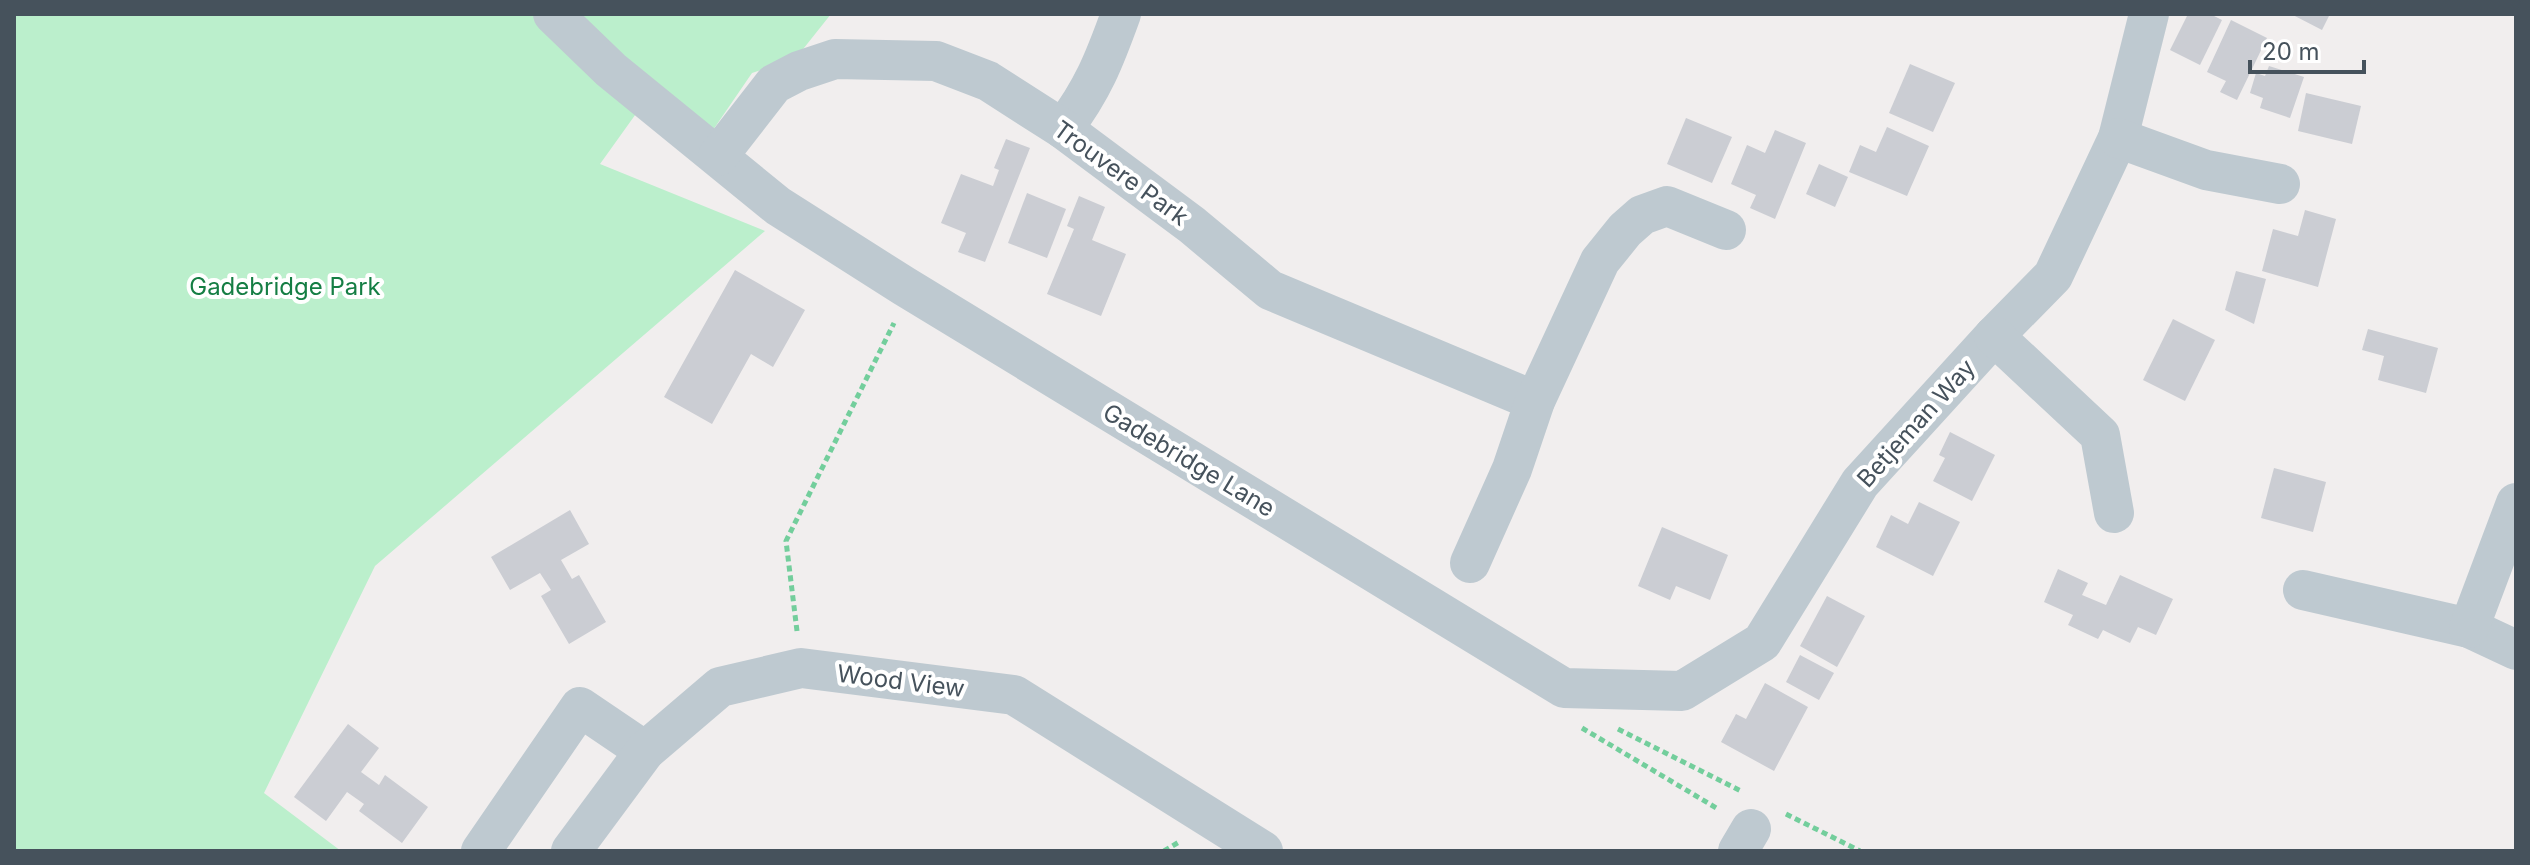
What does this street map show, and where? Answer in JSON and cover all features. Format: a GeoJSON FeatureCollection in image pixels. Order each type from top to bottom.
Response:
{"type":"FeatureCollection","features":[{"type":"Feature","properties":{"kind":"street","name":"Gadebridge Lane"},"geometry":{"type":"LineString","coordinates":[[553,14],[611,70],[778,206],[1564,688]]}},
{"type":"Feature","properties":{"kind":"street"},"geometry":{"type":"LineString","coordinates":[[1063,129],[1085,100],[1101,69],[1121,14]]}},
{"type":"Feature","properties":{"kind":"street","name":"Betjeman Way"},"geometry":{"type":"LineString","coordinates":[[1564,688],[1682,691],[1762,642],[1860,483],[2053,276],[2118,138],[2149,14]]}},
{"type":"Feature","properties":{"kind":"street","name":"Trouvere Park"},"geometry":{"type":"LineString","coordinates":[[718,156],[774,84],[799,71],[835,59],[936,61],[988,81],[1063,129],[1192,225],[1270,290],[1543,386]]}},
{"type":"Feature","properties":{"kind":"street"},"geometry":{"type":"LineString","coordinates":[[2118,138],[2206,170],[2280,184]]}},
{"type":"Feature","properties":{"kind":"street"},"geometry":{"type":"LineString","coordinates":[[1470,563],[1512,469],[1543,386],[1600,261],[1625,230],[1642,215],[1667,206],[1726,230]]}},
{"type":"Feature","properties":{"kind":"street"},"geometry":{"type":"LineString","coordinates":[[1994,336],[2100,435],[2114,513]]}},
{"type":"Feature","properties":{"kind":"street"},"geometry":{"type":"LineString","coordinates":[[2469,628],[2516,503]]}},
{"type":"Feature","properties":{"kind":"street"},"geometry":{"type":"LineString","coordinates":[[2303,590],[2469,628],[2516,650]]}},
{"type":"Feature","properties":{"kind":"street","name":"Wood View"},"geometry":{"type":"LineString","coordinates":[[571,851],[645,751],[720,687],[801,668],[1014,695],[1263,851]]}},
{"type":"Feature","properties":{"kind":"street"},"geometry":{"type":"LineString","coordinates":[[481,851],[580,707],[645,751]]}},
{"type":"Feature","properties":{"kind":"path"},"geometry":{"type":"LineString","coordinates":[[801,668],[786,541],[896,318]]}},
{"type":"Feature","properties":{"kind":"path"},"geometry":{"type":"LineString","coordinates":[[1611,726],[1754,821],[1860,851]]}},
{"type":"Feature","properties":{"kind":"green space","name":"Gadebridge Park"},"geometry":{"type":"Polygon","coordinates":[[[14,14],[831,14],[796,58],[752,73],[713,130],[648,97],[600,164],[765,231],[375,566],[264,793],[341,851],[14,851],[14,14]]]}},
{"type":"Feature","properties":{"kind":"building"},"geometry":{"type":"Polygon","coordinates":[[[2188,14],[2210,14],[2222,20],[2200,65],[2170,50],[2188,14]]]}},
{"type":"Feature","properties":{"kind":"building"},"geometry":{"type":"Polygon","coordinates":[[[2291,14],[2330,14],[2322,30],[2291,14]]]}},
{"type":"Feature","properties":{"kind":"building"},"geometry":{"type":"Polygon","coordinates":[[[2231,20],[2267,38],[2237,100],[2220,92],[2226,81],[2207,72],[2231,20]]]}},
{"type":"Feature","properties":{"kind":"building"},"geometry":{"type":"Polygon","coordinates":[[[1910,64],[1955,83],[1933,132],[1889,113],[1910,64]]]}},
{"type":"Feature","properties":{"kind":"building"},"geometry":{"type":"Polygon","coordinates":[[[2269,66],[2304,77],[2290,118],[2260,108],[2263,98],[2250,93],[2256,73],[2265,76],[2269,66]]]}},
{"type":"Feature","properties":{"kind":"building"},"geometry":{"type":"Polygon","coordinates":[[[2306,93],[2361,106],[2352,144],[2298,131],[2306,93]]]}},
{"type":"Feature","properties":{"kind":"building"},"geometry":{"type":"Polygon","coordinates":[[[1686,118],[1732,137],[1712,183],[1667,164],[1686,118]]]}},
{"type":"Feature","properties":{"kind":"building"},"geometry":{"type":"Polygon","coordinates":[[[1887,127],[1929,146],[1907,196],[1849,172],[1860,145],[1876,152],[1887,127]]]}},
{"type":"Feature","properties":{"kind":"building"},"geometry":{"type":"Polygon","coordinates":[[[1775,130],[1806,143],[1775,219],[1750,208],[1756,195],[1731,184],[1747,145],[1765,153],[1775,130]]]}},
{"type":"Feature","properties":{"kind":"building"},"geometry":{"type":"Polygon","coordinates":[[[1006,139],[1030,148],[985,262],[958,252],[966,233],[941,223],[961,174],[993,186],[999,170],[994,168],[1006,139]]]}},
{"type":"Feature","properties":{"kind":"building"},"geometry":{"type":"Polygon","coordinates":[[[1819,164],[1848,177],[1835,207],[1806,194],[1819,164]]]}},
{"type":"Feature","properties":{"kind":"building"},"geometry":{"type":"Polygon","coordinates":[[[1027,193],[1066,209],[1047,258],[1008,243],[1027,193]]]}},
{"type":"Feature","properties":{"kind":"building"},"geometry":{"type":"Polygon","coordinates":[[[1079,196],[1105,207],[1092,240],[1126,254],[1101,316],[1047,294],[1074,229],[1067,226],[1079,196]]]}},
{"type":"Feature","properties":{"kind":"building"},"geometry":{"type":"Polygon","coordinates":[[[2305,210],[2336,219],[2318,287],[2262,271],[2273,229],[2298,236],[2305,210]]]}},
{"type":"Feature","properties":{"kind":"building"},"geometry":{"type":"Polygon","coordinates":[[[735,270],[805,310],[773,367],[751,354],[712,424],[664,397],[735,270]]]}},
{"type":"Feature","properties":{"kind":"building"},"geometry":{"type":"Polygon","coordinates":[[[2236,271],[2266,279],[2254,324],[2225,310],[2236,271]]]}},
{"type":"Feature","properties":{"kind":"building"},"geometry":{"type":"Polygon","coordinates":[[[2173,319],[2215,340],[2185,401],[2143,380],[2173,319]]]}},
{"type":"Feature","properties":{"kind":"building"},"geometry":{"type":"Polygon","coordinates":[[[2368,329],[2438,348],[2426,393],[2378,380],[2384,356],[2362,350],[2368,329]]]}},
{"type":"Feature","properties":{"kind":"building"},"geometry":{"type":"Polygon","coordinates":[[[1950,432],[1995,455],[1972,501],[1933,481],[1945,458],[1939,455],[1950,432]]]}},
{"type":"Feature","properties":{"kind":"building"},"geometry":{"type":"Polygon","coordinates":[[[2274,468],[2326,482],[2313,532],[2261,518],[2274,468]]]}},
{"type":"Feature","properties":{"kind":"building"},"geometry":{"type":"Polygon","coordinates":[[[1919,502],[1960,522],[1933,576],[1876,547],[1891,515],[1908,524],[1919,502]]]}},
{"type":"Feature","properties":{"kind":"building"},"geometry":{"type":"Polygon","coordinates":[[[570,510],[589,544],[561,560],[572,579],[579,575],[606,622],[569,644],[541,596],[551,590],[540,573],[510,590],[491,557],[570,510]]]}},
{"type":"Feature","properties":{"kind":"building"},"geometry":{"type":"Polygon","coordinates":[[[1662,527],[1728,555],[1710,600],[1676,586],[1670,600],[1638,586],[1662,527]]]}},
{"type":"Feature","properties":{"kind":"building"},"geometry":{"type":"Polygon","coordinates":[[[2058,569],[2088,583],[2082,595],[2106,605],[2120,575],[2173,599],[2156,635],[2138,627],[2130,643],[2103,630],[2098,639],[2068,625],[2073,615],[2044,602],[2058,569]]]}},
{"type":"Feature","properties":{"kind":"building"},"geometry":{"type":"Polygon","coordinates":[[[1827,596],[1865,616],[1837,667],[1800,646],[1827,596]]]}},
{"type":"Feature","properties":{"kind":"building"},"geometry":{"type":"Polygon","coordinates":[[[1800,655],[1834,673],[1819,700],[1786,682],[1800,655]]]}},
{"type":"Feature","properties":{"kind":"building"},"geometry":{"type":"Polygon","coordinates":[[[1765,683],[1808,707],[1774,771],[1721,742],[1736,714],[1746,719],[1765,683]]]}},
{"type":"Feature","properties":{"kind":"building"},"geometry":{"type":"Polygon","coordinates":[[[348,724],[379,748],[361,772],[379,785],[385,775],[428,807],[402,843],[359,811],[364,804],[347,792],[326,821],[294,797],[348,724]]]}}]}
